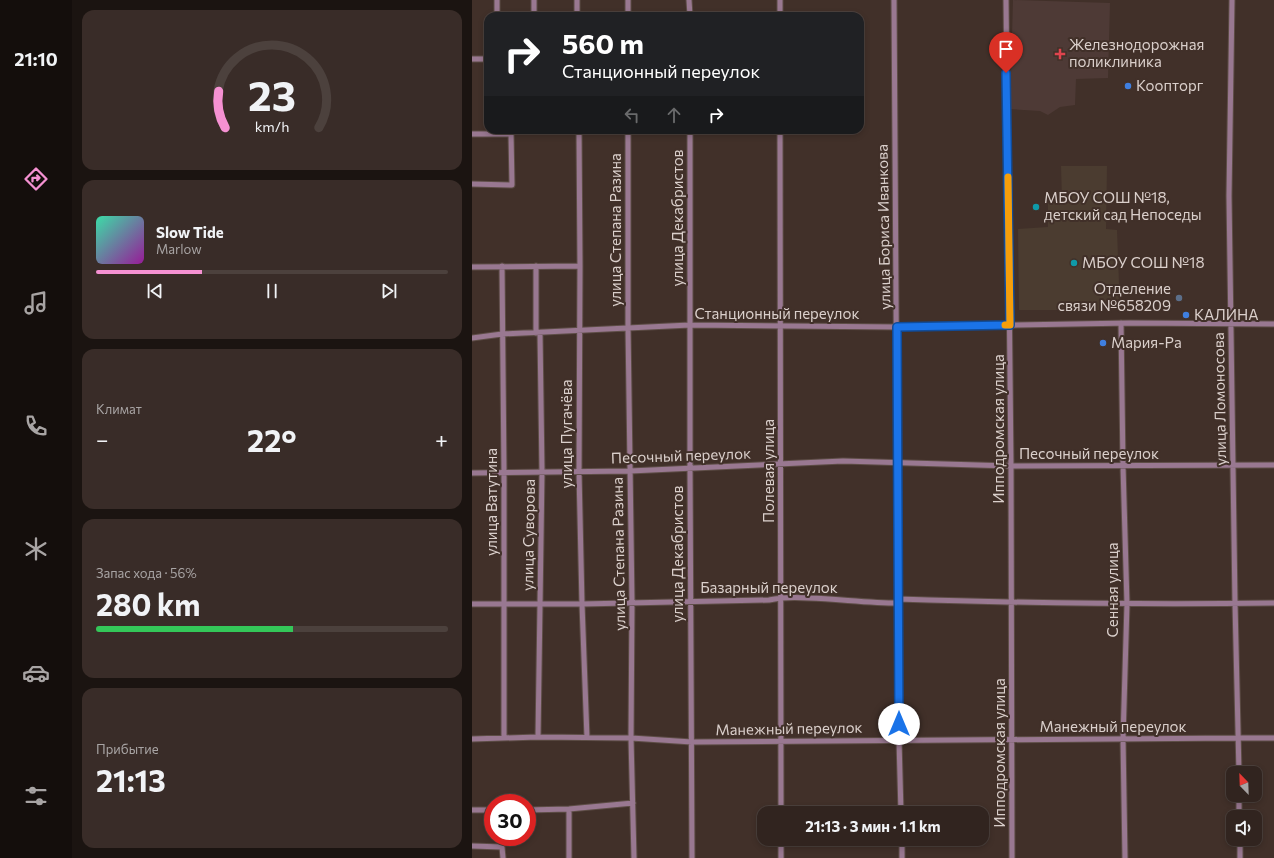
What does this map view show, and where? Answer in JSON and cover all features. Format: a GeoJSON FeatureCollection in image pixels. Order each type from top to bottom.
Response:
{"type":"FeatureCollection","features":[{"type":"Feature","properties":{"kind":"street"},"geometry":{"type":"LineString","coordinates":[[497,0],[497,12]]}},
{"type":"Feature","properties":{"kind":"street"},"geometry":{"type":"LineString","coordinates":[[534,0],[534,12]]}},
{"type":"Feature","properties":{"kind":"street"},"geometry":{"type":"LineString","coordinates":[[577,0],[578,12]]}},
{"type":"Feature","properties":{"kind":"street"},"geometry":{"type":"LineString","coordinates":[[628,0],[628,12]]}},
{"type":"Feature","properties":{"kind":"street"},"geometry":{"type":"LineString","coordinates":[[690,0],[690,12]]}},
{"type":"Feature","properties":{"kind":"street"},"geometry":{"type":"LineString","coordinates":[[780,0],[780,12]]}},
{"type":"Feature","properties":{"kind":"street","name":"улица Бориса Иванкова"},"geometry":{"type":"LineString","coordinates":[[894,0],[899,740],[901,806]]}},
{"type":"Feature","properties":{"kind":"street","name":"Ипподромская улица"},"geometry":{"type":"LineString","coordinates":[[1006,0],[1006,117],[1011,466],[1012,858]]}},
{"type":"Feature","properties":{"kind":"street","name":"улица Ломоносова"},"geometry":{"type":"LineString","coordinates":[[1232,0],[1230,196],[1231,324],[1239,766]]}},
{"type":"Feature","properties":{"kind":"street"},"geometry":{"type":"LineString","coordinates":[[472,59],[484,59]]}},
{"type":"Feature","properties":{"kind":"street"},"geometry":{"type":"LineString","coordinates":[[472,134],[511,134],[512,184],[472,184]]}},
{"type":"Feature","properties":{"kind":"street","name":"улица Пугачёва"},"geometry":{"type":"LineString","coordinates":[[579,134],[579,472],[587,738]]}},
{"type":"Feature","properties":{"kind":"street","name":"улица Степана Разина"},"geometry":{"type":"LineString","coordinates":[[628,134],[628,327],[632,603],[631,738],[634,858]]}},
{"type":"Feature","properties":{"kind":"street","name":"улица Декабристов"},"geometry":{"type":"LineString","coordinates":[[690,134],[690,600],[692,858]]}},
{"type":"Feature","properties":{"kind":"street","name":"Полевая улица"},"geometry":{"type":"LineString","coordinates":[[780,134],[781,806]]}},
{"type":"Feature","properties":{"kind":"street","name":"улица Ватутина"},"geometry":{"type":"LineString","coordinates":[[502,266],[504,738]]}},
{"type":"Feature","properties":{"kind":"street","name":"улица Суворова"},"geometry":{"type":"LineString","coordinates":[[536,266],[542,472],[538,737]]}},
{"type":"Feature","properties":{"kind":"street"},"geometry":{"type":"LineString","coordinates":[[472,267],[580,266]]}},
{"type":"Feature","properties":{"kind":"street","name":"Станционный переулок"},"geometry":{"type":"LineString","coordinates":[[472,338],[502,334],[690,325],[897,327],[1121,323],[1274,324]]}},
{"type":"Feature","properties":{"kind":"street","name":"Сенная улица"},"geometry":{"type":"LineString","coordinates":[[1121,323],[1127,604],[1123,739],[1125,858]]}},
{"type":"Feature","properties":{"kind":"street","name":"Песочный переулок"},"geometry":{"type":"LineString","coordinates":[[472,473],[630,471],[843,462],[1011,466],[1274,465]]}},
{"type":"Feature","properties":{"kind":"street","name":"Базарный переулок"},"geometry":{"type":"LineString","coordinates":[[472,604],[582,604],[690,600],[769,600],[781,597],[834,599],[876,603],[898,601],[1127,604],[1274,603]]}},
{"type":"Feature","properties":{"kind":"street","name":"Манежный переулок"},"geometry":{"type":"LineString","coordinates":[[472,739],[538,737],[631,738],[692,742],[781,740],[1274,738]]}},
{"type":"Feature","properties":{"kind":"street"},"geometry":{"type":"LineString","coordinates":[[536,810],[569,809],[633,803]]}},
{"type":"Feature","properties":{"kind":"street"},"geometry":{"type":"LineString","coordinates":[[569,809],[569,858]]}},
{"type":"Feature","properties":{"kind":"street"},"geometry":{"type":"LineString","coordinates":[[472,810],[484,810]]}},
{"type":"Feature","properties":{"kind":"street"},"geometry":{"type":"LineString","coordinates":[[472,846],[502,847],[503,858]]}},
{"type":"Feature","properties":{"kind":"street"},"geometry":{"type":"LineString","coordinates":[[781,846],[781,858]]}},
{"type":"Feature","properties":{"kind":"street"},"geometry":{"type":"LineString","coordinates":[[902,846],[902,858]]}},
{"type":"Feature","properties":{"kind":"street"},"geometry":{"type":"LineString","coordinates":[[1240,846],[1240,858]]}},
{"type":"Feature","properties":{"kind":"shaded area","name":"Железнодорожная поликлиника"},"geometry":{"type":"Polygon","coordinates":[[[1013,0],[1110,3],[1108,78],[1076,79],[1075,105],[1060,107],[1048,115],[1040,111],[1010,109],[1013,0]]]}},
{"type":"Feature","properties":{"kind":"shaded area"},"geometry":{"type":"Polygon","coordinates":[[[1061,166],[1107,166],[1106,229],[1117,230],[1120,310],[1019,310],[1018,229],[1048,227],[1048,200],[1062,200],[1061,166]]]}},
{"type":"Feature","properties":{"kind":"slow traffic"},"geometry":{"type":"LineString","coordinates":[[1005,325],[1010,325],[1008,177]]}},
{"type":"Feature","properties":{"kind":"place","name":"Железнодорожная поликлиника"},"geometry":{"type":"Point","coordinates":[1060,54]}},
{"type":"Feature","properties":{"kind":"place","name":"Коопторг"},"geometry":{"type":"Point","coordinates":[1128,86]}},
{"type":"Feature","properties":{"kind":"place","name":"МБОУ СОШ №18, детский сад Непоседы"},"geometry":{"type":"Point","coordinates":[1036,207]}},
{"type":"Feature","properties":{"kind":"place","name":"МБОУ СОШ №18"},"geometry":{"type":"Point","coordinates":[1074,263]}},
{"type":"Feature","properties":{"kind":"place","name":"Отделение связи №658209"},"geometry":{"type":"Point","coordinates":[1179,298]}},
{"type":"Feature","properties":{"kind":"place","name":"КАЛИНА"},"geometry":{"type":"Point","coordinates":[1186,315]}},
{"type":"Feature","properties":{"kind":"place","name":"Мария-Ра"},"geometry":{"type":"Point","coordinates":[1103,343]}},
{"type":"Feature","properties":{"kind":"route"},"geometry":{"type":"LineString","coordinates":[[899,724],[897,327],[1010,325],[1006,73]]}}]}
